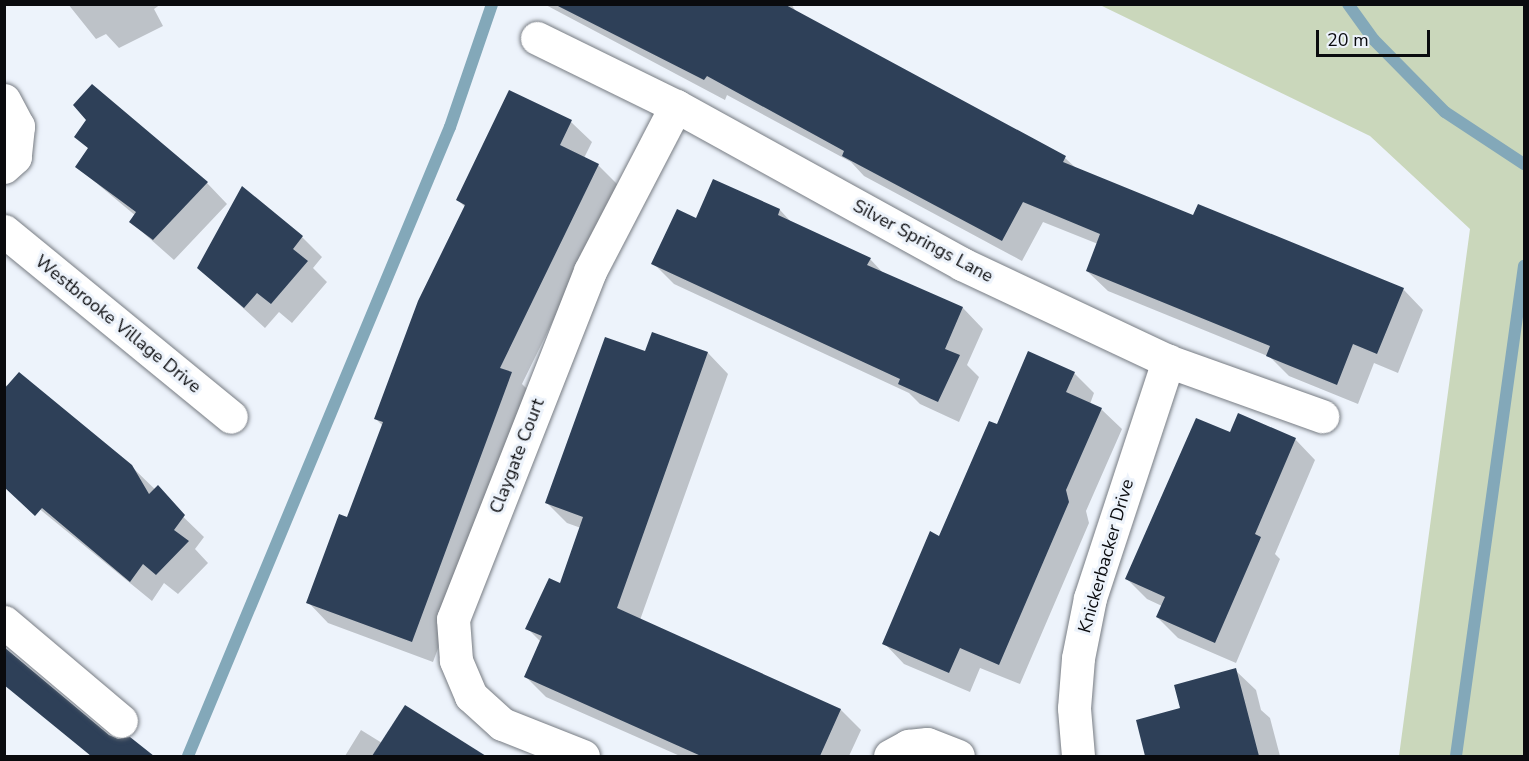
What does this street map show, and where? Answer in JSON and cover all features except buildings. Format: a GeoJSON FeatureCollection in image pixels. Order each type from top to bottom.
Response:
{"type":"FeatureCollection","features":[{"type":"Feature","properties":{"kind":"street","name":"Silver Springs Lane"},"geometry":{"type":"LineString","coordinates":[[537,38],[676,106],[962,264],[1168,361],[1322,416]]}},
{"type":"Feature","properties":{"kind":"street"},"geometry":{"type":"LineString","coordinates":[[4,100],[18,126],[15,157],[4,167]]}},
{"type":"Feature","properties":{"kind":"street","name":"Claygate Court"},"geometry":{"type":"LineString","coordinates":[[583,756],[502,724],[471,696],[456,660],[453,619],[590,271],[676,106]]}},
{"type":"Feature","properties":{"kind":"street","name":"Westbrooke Village Drive"},"geometry":{"type":"LineString","coordinates":[[4,231],[231,417]]}},
{"type":"Feature","properties":{"kind":"street","name":"Knickerbacker Drive"},"geometry":{"type":"LineString","coordinates":[[1078,756],[1074,708],[1078,658],[1090,598],[1168,361]]}},
{"type":"Feature","properties":{"kind":"street"},"geometry":{"type":"LineString","coordinates":[[4,622],[121,721]]}},
{"type":"Feature","properties":{"kind":"street"},"geometry":{"type":"LineString","coordinates":[[890,756],[908,746],[927,744],[945,748],[958,756]]}},
{"type":"Feature","properties":{"kind":"green space"},"geometry":{"type":"Polygon","coordinates":[[[1100,5],[1524,5],[1524,756],[1399,756],[1470,229],[1370,136],[1100,5]]]}},
{"type":"Feature","properties":{"kind":"waterway"},"geometry":{"type":"LineString","coordinates":[[188,756],[450,127],[492,4]]}},
{"type":"Feature","properties":{"kind":"waterway"},"geometry":{"type":"LineString","coordinates":[[1348,4],[1374,40],[1445,112],[1524,164]]}},
{"type":"Feature","properties":{"kind":"waterway"},"geometry":{"type":"LineString","coordinates":[[1456,756],[1524,266]]}}]}
